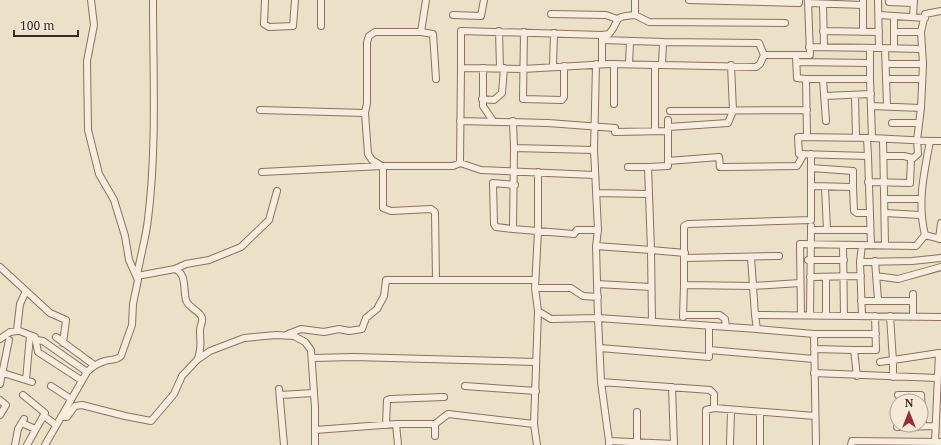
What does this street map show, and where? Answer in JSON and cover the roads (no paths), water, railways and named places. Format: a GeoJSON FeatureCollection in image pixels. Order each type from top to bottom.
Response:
{"type":"FeatureCollection","features":[{"type":"Feature","properties":{"kind":"street"},"geometry":{"type":"LineString","coordinates":[[45,445],[81,380],[87,372],[94,365],[106,360],[117,359],[121,356],[132,325],[133,304],[138,282],[137,276],[129,260],[125,236],[114,200],[99,174],[88,130],[87,60],[94,25],[91,0]]}},
{"type":"Feature","properties":{"kind":"street"},"geometry":{"type":"LineString","coordinates":[[137,276],[148,221],[151,192],[154,97],[153,0]]}},
{"type":"Feature","properties":{"kind":"street"},"geometry":{"type":"LineString","coordinates":[[265,0],[264,24],[269,27],[294,26],[294,0]]}},
{"type":"Feature","properties":{"kind":"street"},"geometry":{"type":"LineString","coordinates":[[321,0],[321,26]]}},
{"type":"Feature","properties":{"kind":"street"},"geometry":{"type":"LineString","coordinates":[[421,32],[426,0]]}},
{"type":"Feature","properties":{"kind":"street"},"geometry":{"type":"LineString","coordinates":[[453,15],[481,16],[484,0]]}},
{"type":"Feature","properties":{"kind":"street"},"geometry":{"type":"LineString","coordinates":[[635,15],[636,0]]}},
{"type":"Feature","properties":{"kind":"street"},"geometry":{"type":"LineString","coordinates":[[689,0],[799,3],[799,0]]}},
{"type":"Feature","properties":{"kind":"street"},"geometry":{"type":"LineString","coordinates":[[878,0],[878,32],[886,64],[887,106]]}},
{"type":"Feature","properties":{"kind":"street"},"geometry":{"type":"LineString","coordinates":[[796,59],[810,55],[808,2],[823,4],[863,2],[863,32]]}},
{"type":"Feature","properties":{"kind":"street"},"geometry":{"type":"LineString","coordinates":[[892,2],[914,2],[913,17]]}},
{"type":"Feature","properties":{"kind":"street"},"geometry":{"type":"LineString","coordinates":[[823,4],[824,47]]}},
{"type":"Feature","properties":{"kind":"street"},"geometry":{"type":"LineString","coordinates":[[884,156],[904,156],[912,158],[918,154],[923,64],[921,32],[926,14],[941,10]]}},
{"type":"Feature","properties":{"kind":"street"},"geometry":{"type":"LineString","coordinates":[[551,14],[606,15],[617,18],[620,16],[635,15],[649,22],[784,23]]}},
{"type":"Feature","properties":{"kind":"street"},"geometry":{"type":"LineString","coordinates":[[879,15],[925,18]]}},
{"type":"Feature","properties":{"kind":"street"},"geometry":{"type":"LineString","coordinates":[[894,16],[894,48]]}},
{"type":"Feature","properties":{"kind":"street"},"geometry":{"type":"LineString","coordinates":[[617,18],[612,31],[603,38],[594,106],[594,175],[598,230],[596,246],[598,318],[601,382],[609,443],[674,445],[672,387]]}},
{"type":"Feature","properties":{"kind":"street"},"geometry":{"type":"LineString","coordinates":[[460,163],[461,31],[554,33],[630,42],[759,43],[764,55],[760,64],[756,67],[731,65],[599,64],[523,69],[461,68]]}},
{"type":"Feature","properties":{"kind":"street"},"geometry":{"type":"LineString","coordinates":[[482,99],[494,100],[502,93],[502,68],[499,31]]}},
{"type":"Feature","properties":{"kind":"street"},"geometry":{"type":"LineString","coordinates":[[823,31],[878,32]]}},
{"type":"Feature","properties":{"kind":"street"},"geometry":{"type":"LineString","coordinates":[[382,166],[372,160],[368,154],[364,113],[367,103],[367,47],[369,36],[380,32],[421,32],[432,34],[434,36],[436,79]]}},
{"type":"Feature","properties":{"kind":"street"},"geometry":{"type":"LineString","coordinates":[[524,32],[523,99],[560,101],[564,97],[564,66]]}},
{"type":"Feature","properties":{"kind":"street"},"geometry":{"type":"LineString","coordinates":[[894,32],[921,32]]}},
{"type":"Feature","properties":{"kind":"street"},"geometry":{"type":"LineString","coordinates":[[553,66],[554,33]]}},
{"type":"Feature","properties":{"kind":"street"},"geometry":{"type":"LineString","coordinates":[[629,64],[630,42]]}},
{"type":"Feature","properties":{"kind":"street"},"geometry":{"type":"LineString","coordinates":[[655,131],[658,65],[662,42]]}},
{"type":"Feature","properties":{"kind":"street"},"geometry":{"type":"LineString","coordinates":[[809,47],[921,49]]}},
{"type":"Feature","properties":{"kind":"street"},"geometry":{"type":"LineString","coordinates":[[870,48],[872,106],[868,156],[868,182],[871,245]]}},
{"type":"Feature","properties":{"kind":"street"},"geometry":{"type":"LineString","coordinates":[[764,55],[796,59],[870,63]]}},
{"type":"Feature","properties":{"kind":"street"},"geometry":{"type":"LineString","coordinates":[[796,59],[797,78],[870,79]]}},
{"type":"Feature","properties":{"kind":"street"},"geometry":{"type":"LineString","coordinates":[[614,64],[614,104]]}},
{"type":"Feature","properties":{"kind":"street"},"geometry":{"type":"LineString","coordinates":[[886,64],[923,64]]}},
{"type":"Feature","properties":{"kind":"street"},"geometry":{"type":"LineString","coordinates":[[460,121],[513,121],[594,126],[615,130],[655,131],[724,124],[730,120],[733,111],[731,65]]}},
{"type":"Feature","properties":{"kind":"street"},"geometry":{"type":"LineString","coordinates":[[483,68],[482,99],[484,109],[493,121]]}},
{"type":"Feature","properties":{"kind":"street"},"geometry":{"type":"LineString","coordinates":[[806,79],[807,136]]}},
{"type":"Feature","properties":{"kind":"street"},"geometry":{"type":"LineString","coordinates":[[823,79],[826,120]]}},
{"type":"Feature","properties":{"kind":"street"},"geometry":{"type":"LineString","coordinates":[[886,79],[922,79]]}},
{"type":"Feature","properties":{"kind":"street"},"geometry":{"type":"LineString","coordinates":[[824,96],[871,94]]}},
{"type":"Feature","properties":{"kind":"street"},"geometry":{"type":"LineString","coordinates":[[855,95],[856,138]]}},
{"type":"Feature","properties":{"kind":"street"},"geometry":{"type":"LineString","coordinates":[[872,106],[921,108]]}},
{"type":"Feature","properties":{"kind":"street"},"geometry":{"type":"LineString","coordinates":[[260,110],[364,113]]}},
{"type":"Feature","properties":{"kind":"street"},"geometry":{"type":"LineString","coordinates":[[670,112],[807,110]]}},
{"type":"Feature","properties":{"kind":"street"},"geometry":{"type":"LineString","coordinates":[[628,167],[668,166],[668,120]]}},
{"type":"Feature","properties":{"kind":"street"},"geometry":{"type":"LineString","coordinates":[[513,121],[513,172],[515,185],[513,229]]}},
{"type":"Feature","properties":{"kind":"street"},"geometry":{"type":"LineString","coordinates":[[892,123],[919,123]]}},
{"type":"Feature","properties":{"kind":"street"},"geometry":{"type":"LineString","coordinates":[[868,156],[799,154],[798,137],[870,138],[930,142],[941,141]]}},
{"type":"Feature","properties":{"kind":"street"},"geometry":{"type":"LineString","coordinates":[[883,139],[885,245]]}},
{"type":"Feature","properties":{"kind":"street"},"geometry":{"type":"LineString","coordinates":[[925,235],[920,215],[930,142]]}},
{"type":"Feature","properties":{"kind":"street"},"geometry":{"type":"LineString","coordinates":[[514,148],[594,150]]}},
{"type":"Feature","properties":{"kind":"street"},"geometry":{"type":"LineString","coordinates":[[668,161],[719,157],[720,167],[796,166],[804,154]]}},
{"type":"Feature","properties":{"kind":"street"},"geometry":{"type":"LineString","coordinates":[[810,315],[811,154]]}},
{"type":"Feature","properties":{"kind":"street"},"geometry":{"type":"LineString","coordinates":[[868,182],[910,183],[912,158]]}},
{"type":"Feature","properties":{"kind":"street"},"geometry":{"type":"LineString","coordinates":[[262,172],[382,166],[453,166],[460,163],[481,170],[594,175]]}},
{"type":"Feature","properties":{"kind":"street"},"geometry":{"type":"LineString","coordinates":[[382,166],[382,205],[385,210],[431,209],[435,212],[436,280]]}},
{"type":"Feature","properties":{"kind":"street"},"geometry":{"type":"LineString","coordinates":[[648,167],[652,321]]}},
{"type":"Feature","properties":{"kind":"street"},"geometry":{"type":"LineString","coordinates":[[811,168],[853,171],[854,211],[857,213],[869,214]]}},
{"type":"Feature","properties":{"kind":"street"},"geometry":{"type":"LineString","coordinates":[[537,445],[534,424],[538,311],[535,280],[538,231],[538,172]]}},
{"type":"Feature","properties":{"kind":"street"},"geometry":{"type":"LineString","coordinates":[[515,185],[493,183],[494,224],[496,227],[574,234],[577,230],[598,230]]}},
{"type":"Feature","properties":{"kind":"street"},"geometry":{"type":"LineString","coordinates":[[811,186],[853,187]]}},
{"type":"Feature","properties":{"kind":"street"},"geometry":{"type":"LineString","coordinates":[[825,187],[827,230]]}},
{"type":"Feature","properties":{"kind":"street"},"geometry":{"type":"LineString","coordinates":[[137,276],[175,269],[186,264],[209,260],[241,247],[269,220],[277,191]]}},
{"type":"Feature","properties":{"kind":"street"},"geometry":{"type":"LineString","coordinates":[[596,193],[648,194]]}},
{"type":"Feature","properties":{"kind":"street"},"geometry":{"type":"LineString","coordinates":[[885,199],[921,200]]}},
{"type":"Feature","properties":{"kind":"street"},"geometry":{"type":"LineString","coordinates":[[885,213],[920,215]]}},
{"type":"Feature","properties":{"kind":"street"},"geometry":{"type":"LineString","coordinates":[[683,324],[685,224],[811,220]]}},
{"type":"Feature","properties":{"kind":"street"},"geometry":{"type":"LineString","coordinates":[[925,235],[940,239],[941,223]]}},
{"type":"Feature","properties":{"kind":"street"},"geometry":{"type":"LineString","coordinates":[[811,230],[870,230]]}},
{"type":"Feature","properties":{"kind":"street"},"geometry":{"type":"LineString","coordinates":[[801,315],[800,244],[916,246],[925,235]]}},
{"type":"Feature","properties":{"kind":"street"},"geometry":{"type":"LineString","coordinates":[[844,245],[844,316]]}},
{"type":"Feature","properties":{"kind":"street"},"geometry":{"type":"LineString","coordinates":[[862,245],[860,262],[862,316]]}},
{"type":"Feature","properties":{"kind":"street"},"geometry":{"type":"LineString","coordinates":[[596,246],[651,250],[685,255],[779,256]]}},
{"type":"Feature","properties":{"kind":"street"},"geometry":{"type":"LineString","coordinates":[[751,256],[757,329]]}},
{"type":"Feature","properties":{"kind":"street"},"geometry":{"type":"LineString","coordinates":[[860,262],[941,258]]}},
{"type":"Feature","properties":{"kind":"street"},"geometry":{"type":"LineString","coordinates":[[800,260],[844,260]]}},
{"type":"Feature","properties":{"kind":"street"},"geometry":{"type":"LineString","coordinates":[[875,262],[878,300]]}},
{"type":"Feature","properties":{"kind":"street"},"geometry":{"type":"LineString","coordinates":[[0,267],[50,313],[66,320],[63,343]]}},
{"type":"Feature","properties":{"kind":"street"},"geometry":{"type":"LineString","coordinates":[[876,276],[898,279],[941,267]]}},
{"type":"Feature","properties":{"kind":"street"},"geometry":{"type":"LineString","coordinates":[[175,269],[181,273],[184,282],[185,296],[189,306],[201,314],[202,318],[200,331],[201,350],[197,360]]}},
{"type":"Feature","properties":{"kind":"street"},"geometry":{"type":"LineString","coordinates":[[810,277],[861,276]]}},
{"type":"Feature","properties":{"kind":"street"},"geometry":{"type":"LineString","coordinates":[[826,277],[826,315]]}},
{"type":"Feature","properties":{"kind":"street"},"geometry":{"type":"LineString","coordinates":[[61,416],[67,417],[75,406],[82,405],[151,421],[174,394],[182,376],[197,360],[216,348],[240,340],[284,335],[301,330],[324,332],[339,329],[349,331],[362,329],[366,318],[375,311],[384,296],[386,280],[535,280]]}},
{"type":"Feature","properties":{"kind":"street"},"geometry":{"type":"LineString","coordinates":[[684,285],[753,286],[800,283]]}},
{"type":"Feature","properties":{"kind":"street"},"geometry":{"type":"LineString","coordinates":[[597,284],[651,287]]}},
{"type":"Feature","properties":{"kind":"street"},"geometry":{"type":"LineString","coordinates":[[535,288],[571,288],[583,296],[598,297]]}},
{"type":"Feature","properties":{"kind":"street"},"geometry":{"type":"LineString","coordinates":[[18,331],[16,328],[20,304],[26,291]]}},
{"type":"Feature","properties":{"kind":"street"},"geometry":{"type":"LineString","coordinates":[[913,294],[913,316]]}},
{"type":"Feature","properties":{"kind":"street"},"geometry":{"type":"LineString","coordinates":[[861,301],[913,301]]}},
{"type":"Feature","properties":{"kind":"street"},"geometry":{"type":"LineString","coordinates":[[538,311],[551,319],[598,318],[814,334],[876,334]]}},
{"type":"Feature","properties":{"kind":"street"},"geometry":{"type":"LineString","coordinates":[[683,315],[720,315],[725,320],[726,327]]}},
{"type":"Feature","properties":{"kind":"street"},"geometry":{"type":"LineString","coordinates":[[755,315],[941,316]]}},
{"type":"Feature","properties":{"kind":"street"},"geometry":{"type":"LineString","coordinates":[[814,349],[876,350],[875,316]]}},
{"type":"Feature","properties":{"kind":"street"},"geometry":{"type":"LineString","coordinates":[[890,316],[894,361],[892,377]]}},
{"type":"Feature","properties":{"kind":"street"},"geometry":{"type":"LineString","coordinates":[[600,348],[709,357],[709,327]]}},
{"type":"Feature","properties":{"kind":"street"},"geometry":{"type":"LineString","coordinates":[[0,339],[10,332],[18,331],[30,335],[37,340],[43,341],[87,372]]}},
{"type":"Feature","properties":{"kind":"street"},"geometry":{"type":"LineString","coordinates":[[814,334],[816,445]]}},
{"type":"Feature","properties":{"kind":"street"},"geometry":{"type":"LineString","coordinates":[[26,380],[30,335]]}},
{"type":"Feature","properties":{"kind":"street"},"geometry":{"type":"LineString","coordinates":[[284,335],[297,336],[311,348],[315,445]]}},
{"type":"Feature","properties":{"kind":"street"},"geometry":{"type":"LineString","coordinates":[[56,337],[94,365]]}},
{"type":"Feature","properties":{"kind":"street"},"geometry":{"type":"LineString","coordinates":[[9,340],[1,379],[26,380],[32,382]]}},
{"type":"Feature","properties":{"kind":"street"},"geometry":{"type":"LineString","coordinates":[[37,340],[36,348],[38,352],[81,380]]}},
{"type":"Feature","properties":{"kind":"street"},"geometry":{"type":"LineString","coordinates":[[709,350],[814,359]]}},
{"type":"Feature","properties":{"kind":"street"},"geometry":{"type":"LineString","coordinates":[[854,350],[857,376]]}},
{"type":"Feature","properties":{"kind":"street"},"geometry":{"type":"LineString","coordinates":[[851,445],[852,441],[871,443],[933,443],[940,353],[880,362]]}},
{"type":"Feature","properties":{"kind":"street"},"geometry":{"type":"LineString","coordinates":[[312,358],[354,357],[536,362]]}},
{"type":"Feature","properties":{"kind":"street"},"geometry":{"type":"LineString","coordinates":[[814,373],[857,376],[937,378]]}},
{"type":"Feature","properties":{"kind":"street"},"geometry":{"type":"LineString","coordinates":[[601,382],[710,390],[714,394],[714,408]]}},
{"type":"Feature","properties":{"kind":"street"},"geometry":{"type":"LineString","coordinates":[[51,386],[71,399]]}},
{"type":"Feature","properties":{"kind":"street"},"geometry":{"type":"LineString","coordinates":[[465,386],[536,391]]}},
{"type":"Feature","properties":{"kind":"street"},"geometry":{"type":"LineString","coordinates":[[284,445],[279,392],[314,392]]}},
{"type":"Feature","properties":{"kind":"street"},"geometry":{"type":"LineString","coordinates":[[23,395],[44,410],[45,413],[27,445]]}},
{"type":"Feature","properties":{"kind":"street"},"geometry":{"type":"LineString","coordinates":[[386,425],[388,400],[390,399],[444,397]]}},
{"type":"Feature","properties":{"kind":"street"},"geometry":{"type":"LineString","coordinates":[[0,400],[6,405],[0,415]]}},
{"type":"Feature","properties":{"kind":"street"},"geometry":{"type":"LineString","coordinates":[[706,445],[706,410],[714,408],[815,416]]}},
{"type":"Feature","properties":{"kind":"street"},"geometry":{"type":"LineString","coordinates":[[730,445],[731,410]]}},
{"type":"Feature","properties":{"kind":"street"},"geometry":{"type":"LineString","coordinates":[[637,412],[637,444]]}},
{"type":"Feature","properties":{"kind":"street"},"geometry":{"type":"LineString","coordinates":[[760,412],[760,445]]}},
{"type":"Feature","properties":{"kind":"street"},"geometry":{"type":"LineString","coordinates":[[315,430],[396,424],[435,424],[448,414],[534,424]]}},
{"type":"Feature","properties":{"kind":"street"},"geometry":{"type":"LineString","coordinates":[[44,416],[56,425]]}},
{"type":"Feature","properties":{"kind":"street"},"geometry":{"type":"LineString","coordinates":[[15,445],[18,429],[23,421],[35,429]]}},
{"type":"Feature","properties":{"kind":"street"},"geometry":{"type":"LineString","coordinates":[[396,424],[398,445]]}},
{"type":"Feature","properties":{"kind":"street"},"geometry":{"type":"LineString","coordinates":[[435,424],[435,436]]}},
{"type":"Feature","properties":{"kind":"street"},"geometry":{"type":"LineString","coordinates":[[929,426],[935,426]]}}]}
